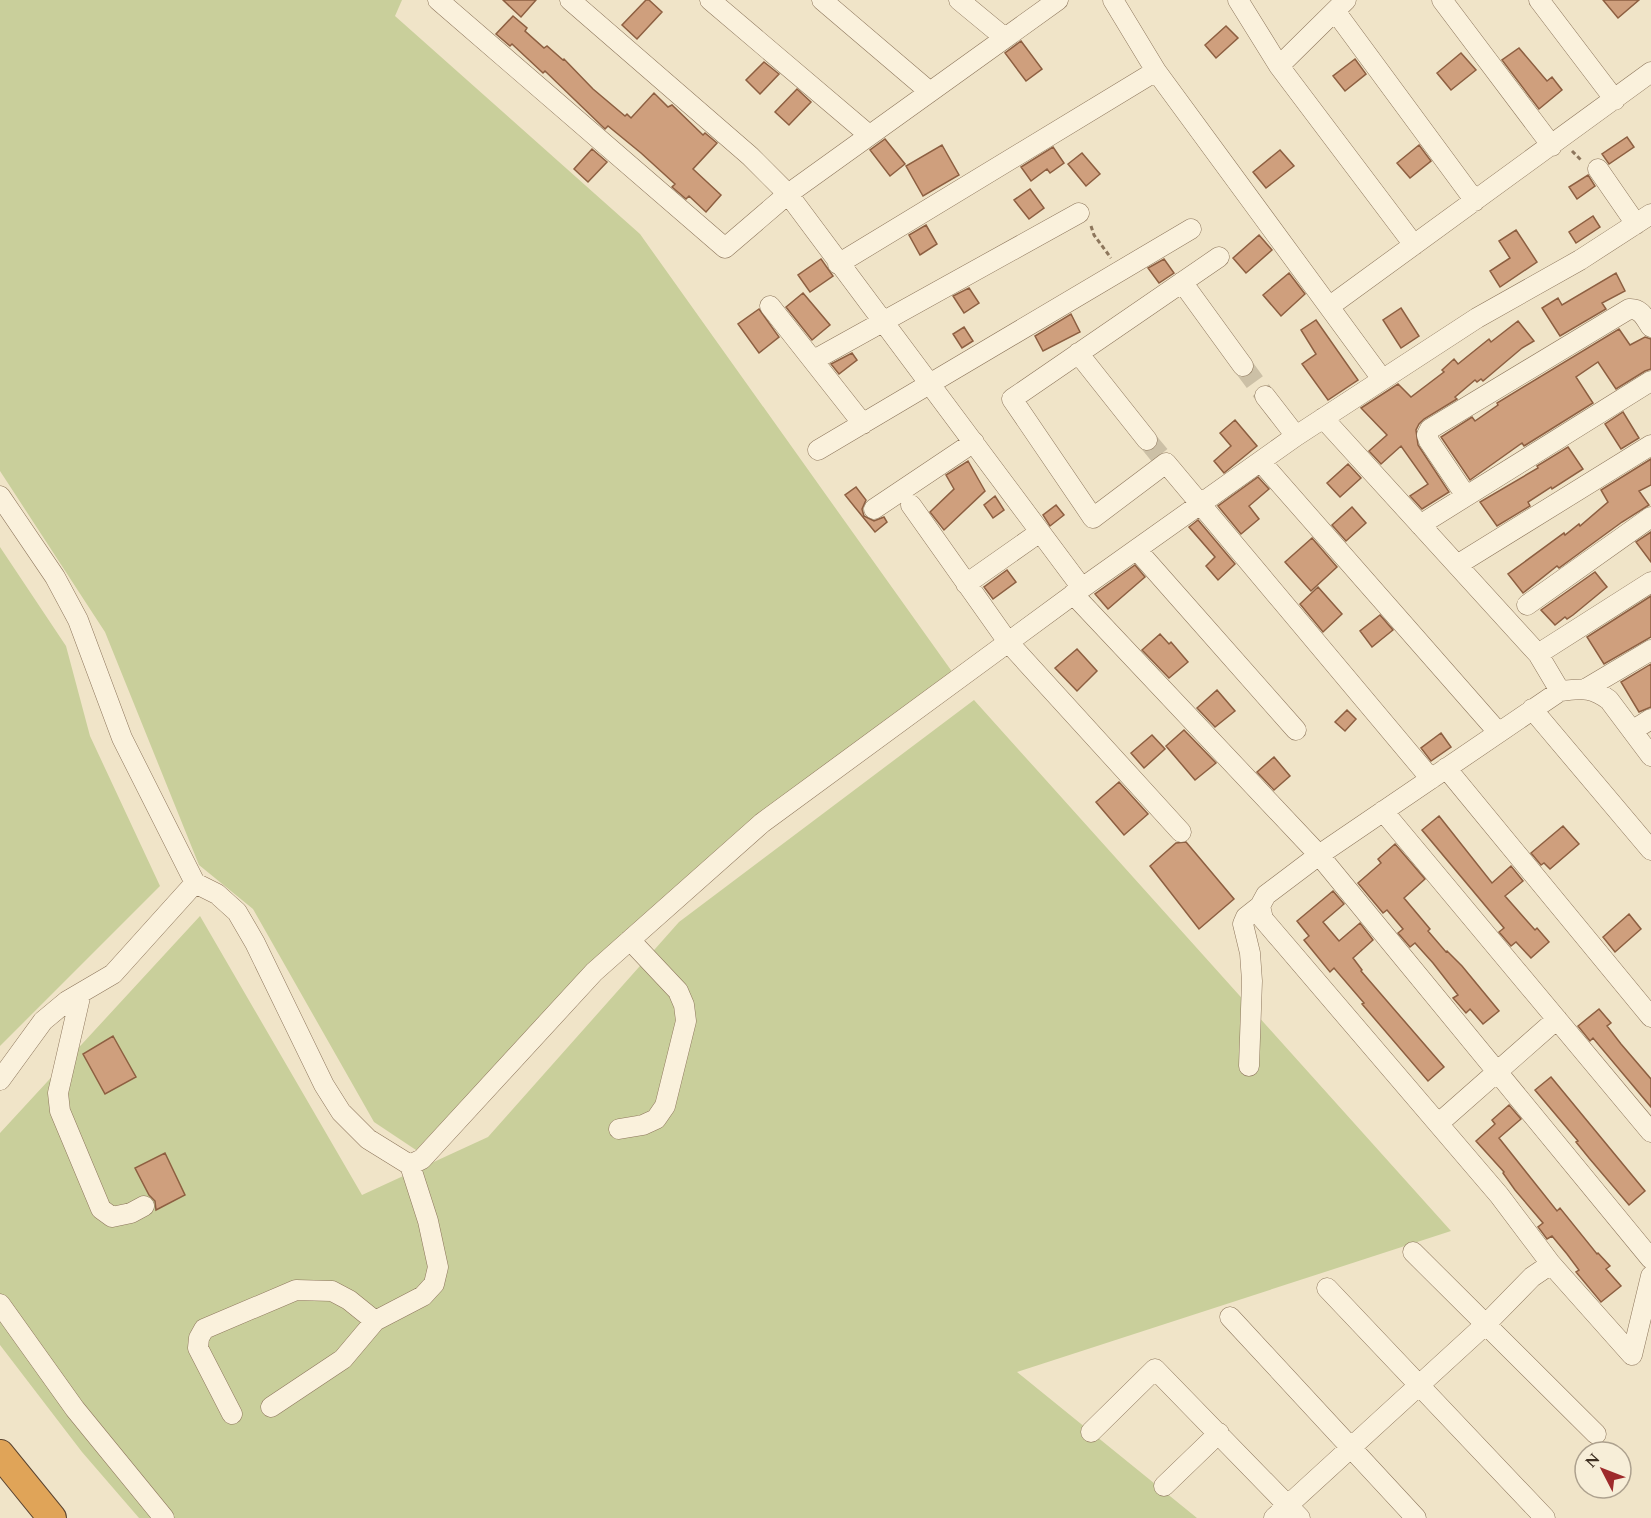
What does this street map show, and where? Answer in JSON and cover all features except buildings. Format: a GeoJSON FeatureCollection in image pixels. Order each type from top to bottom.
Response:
{"type":"FeatureCollection","features":[{"type":"Feature","properties":{"kind":"highway"},"geometry":{"type":"LineString","coordinates":[[0,1454],[52,1518]]}},
{"type":"Feature","properties":{"kind":"street"},"geometry":{"type":"LineString","coordinates":[[438,0],[725,248],[788,194],[1058,0]]}},
{"type":"Feature","properties":{"kind":"street"},"geometry":{"type":"LineString","coordinates":[[570,0],[750,156],[788,194],[1040,532],[1077,591],[1319,855],[1651,1258]]}},
{"type":"Feature","properties":{"kind":"street"},"geometry":{"type":"LineString","coordinates":[[710,0],[869,135]]}},
{"type":"Feature","properties":{"kind":"street"},"geometry":{"type":"LineString","coordinates":[[822,0],[930,92]]}},
{"type":"Feature","properties":{"kind":"street"},"geometry":{"type":"LineString","coordinates":[[959,0],[1005,38]]}},
{"type":"Feature","properties":{"kind":"street"},"geometry":{"type":"LineString","coordinates":[[1113,0],[1156,71],[1382,379]]}},
{"type":"Feature","properties":{"kind":"street"},"geometry":{"type":"LineString","coordinates":[[1238,0],[1279,66],[1414,245]]}},
{"type":"Feature","properties":{"kind":"street"},"geometry":{"type":"LineString","coordinates":[[1442,0],[1556,143]]}},
{"type":"Feature","properties":{"kind":"street"},"geometry":{"type":"LineString","coordinates":[[1539,0],[1615,100]]}},
{"type":"Feature","properties":{"kind":"street"},"geometry":{"type":"LineString","coordinates":[[1279,66],[1340,6],[1475,201]]}},
{"type":"Feature","properties":{"kind":"street"},"geometry":{"type":"LineString","coordinates":[[838,264],[1156,71]]}},
{"type":"Feature","properties":{"kind":"street"},"geometry":{"type":"LineString","coordinates":[[1330,306],[1651,72]]}},
{"type":"Feature","properties":{"kind":"street"},"geometry":{"type":"LineString","coordinates":[[410,1165],[422,1159],[594,972],[762,823],[1077,591],[1296,436],[1477,318],[1580,260],[1643,219],[1598,169]]}},
{"type":"Feature","properties":{"kind":"street"},"geometry":{"type":"LineString","coordinates":[[813,360],[1079,213]]}},
{"type":"Feature","properties":{"kind":"street"},"geometry":{"type":"LineString","coordinates":[[818,450],[1191,229]]}},
{"type":"Feature","properties":{"kind":"street"},"geometry":{"type":"LineString","coordinates":[[1219,257],[1011,399],[1093,518],[1166,463],[1651,1017]]}},
{"type":"Feature","properties":{"kind":"street"},"geometry":{"type":"LineString","coordinates":[[1182,282],[1243,366]]}},
{"type":"Feature","properties":{"kind":"street"},"geometry":{"type":"LineString","coordinates":[[770,306],[863,424]]}},
{"type":"Feature","properties":{"kind":"street"},"geometry":{"type":"LineString","coordinates":[[1466,496],[1429,441],[1427,435],[1430,429],[1629,309],[1635,308],[1649,321]]}},
{"type":"Feature","properties":{"kind":"street"},"geometry":{"type":"LineString","coordinates":[[1078,353],[1147,440]]}},
{"type":"Feature","properties":{"kind":"street"},"geometry":{"type":"LineString","coordinates":[[1420,525],[1651,381]]}},
{"type":"Feature","properties":{"kind":"street"},"geometry":{"type":"LineString","coordinates":[[1265,396],[1296,436]]}},
{"type":"Feature","properties":{"kind":"street"},"geometry":{"type":"LineString","coordinates":[[1323,418],[1538,654],[1560,691]]}},
{"type":"Feature","properties":{"kind":"street"},"geometry":{"type":"LineString","coordinates":[[874,509],[974,442]]}},
{"type":"Feature","properties":{"kind":"street"},"geometry":{"type":"LineString","coordinates":[[1456,565],[1651,445]]}},
{"type":"Feature","properties":{"kind":"street"},"geometry":{"type":"LineString","coordinates":[[1261,462],[1498,732]]}},
{"type":"Feature","properties":{"kind":"street"},"geometry":{"type":"LineString","coordinates":[[0,496],[55,577],[78,620],[122,738],[195,883],[217,894],[237,912],[255,943],[324,1085],[341,1112],[368,1139],[410,1165],[428,1221],[438,1267],[434,1284],[423,1296],[375,1321],[343,1359],[271,1407]]}},
{"type":"Feature","properties":{"kind":"street"},"geometry":{"type":"LineString","coordinates":[[911,505],[1008,642],[1181,832]]}},
{"type":"Feature","properties":{"kind":"street"},"geometry":{"type":"LineString","coordinates":[[1527,605],[1651,517]]}},
{"type":"Feature","properties":{"kind":"street"},"geometry":{"type":"LineString","coordinates":[[966,584],[1040,532]]}},
{"type":"Feature","properties":{"kind":"street"},"geometry":{"type":"LineString","coordinates":[[1137,550],[1296,730]]}},
{"type":"Feature","properties":{"kind":"street"},"geometry":{"type":"LineString","coordinates":[[1538,654],[1651,582]]}},
{"type":"Feature","properties":{"kind":"street"},"geometry":{"type":"LineString","coordinates":[[1249,1065],[1252,981],[1250,953],[1243,924],[1246,917],[1260,906],[1266,895],[1319,855],[1560,691],[1587,688],[1651,650]]}},
{"type":"Feature","properties":{"kind":"street"},"geometry":{"type":"LineString","coordinates":[[1587,688],[1600,693],[1609,700],[1651,756]]}},
{"type":"Feature","properties":{"kind":"street"},"geometry":{"type":"LineString","coordinates":[[1533,709],[1651,850]]}},
{"type":"Feature","properties":{"kind":"street"},"geometry":{"type":"LineString","coordinates":[[1632,731],[1651,719]]}},
{"type":"Feature","properties":{"kind":"street"},"geometry":{"type":"LineString","coordinates":[[1383,811],[1651,1132]]}},
{"type":"Feature","properties":{"kind":"street"},"geometry":{"type":"LineString","coordinates":[[0,1080],[43,1021],[81,993],[113,974],[195,883]]}},
{"type":"Feature","properties":{"kind":"street"},"geometry":{"type":"LineString","coordinates":[[1260,906],[1263,919],[1499,1195],[1551,1264],[1632,1355],[1651,1276]]}},
{"type":"Feature","properties":{"kind":"street"},"geometry":{"type":"LineString","coordinates":[[619,1129],[643,1125],[656,1119],[665,1106],[686,1021],[684,1005],[678,992],[630,940]]}},
{"type":"Feature","properties":{"kind":"street"},"geometry":{"type":"LineString","coordinates":[[81,993],[58,1093],[60,1111],[101,1209],[112,1217],[131,1213],[144,1206]]}},
{"type":"Feature","properties":{"kind":"street"},"geometry":{"type":"LineString","coordinates":[[1438,1123],[1557,1019]]}},
{"type":"Feature","properties":{"kind":"street"},"geometry":{"type":"LineString","coordinates":[[1413,1251],[1596,1434]]}},
{"type":"Feature","properties":{"kind":"street"},"geometry":{"type":"LineString","coordinates":[[1091,1432],[1155,1369],[1219,1433],[1287,1514],[1350,1448],[1486,1324],[1532,1276],[1551,1264]]}},
{"type":"Feature","properties":{"kind":"street"},"geometry":{"type":"LineString","coordinates":[[1327,1288],[1545,1518]]}},
{"type":"Feature","properties":{"kind":"street"},"geometry":{"type":"LineString","coordinates":[[232,1414],[198,1348],[199,1338],[204,1329],[296,1290],[332,1291],[349,1300],[375,1321]]}},
{"type":"Feature","properties":{"kind":"street"},"geometry":{"type":"LineString","coordinates":[[0,1304],[75,1409],[164,1518]]}},
{"type":"Feature","properties":{"kind":"street"},"geometry":{"type":"LineString","coordinates":[[1230,1317],[1416,1518]]}},
{"type":"Feature","properties":{"kind":"street"},"geometry":{"type":"LineString","coordinates":[[1164,1486],[1219,1433]]}},
{"type":"Feature","properties":{"kind":"path"},"geometry":{"type":"LineString","coordinates":[[1556,143],[1586,164],[1598,169]]}},
{"type":"Feature","properties":{"kind":"path"},"geometry":{"type":"LineString","coordinates":[[1079,213],[1089,220],[1094,235],[1121,272]]}},
{"type":"Feature","properties":{"kind":"green space"},"geometry":{"type":"Polygon","coordinates":[[[0,0],[402,0],[395,16],[640,234],[953,673],[608,948],[416,1150],[374,1122],[253,909],[199,865],[105,632],[0,471],[0,0]]]}},
{"type":"Feature","properties":{"kind":"green space"},"geometry":{"type":"Polygon","coordinates":[[[0,547],[66,646],[90,736],[160,886],[0,1046],[0,547]]]}},
{"type":"Feature","properties":{"kind":"green space"},"geometry":{"type":"Polygon","coordinates":[[[974,700],[1451,1231],[1017,1372],[1197,1518],[139,1518],[82,1452],[0,1345],[0,1133],[200,916],[362,1195],[488,1137],[679,922],[974,700]]]}},
{"type":"Feature","properties":{"kind":"tunnel"},"geometry":{"type":"LineString","coordinates":[[1243,366],[1265,396]]}},
{"type":"Feature","properties":{"kind":"tunnel"},"geometry":{"type":"LineString","coordinates":[[1147,440],[1166,463]]}}]}
